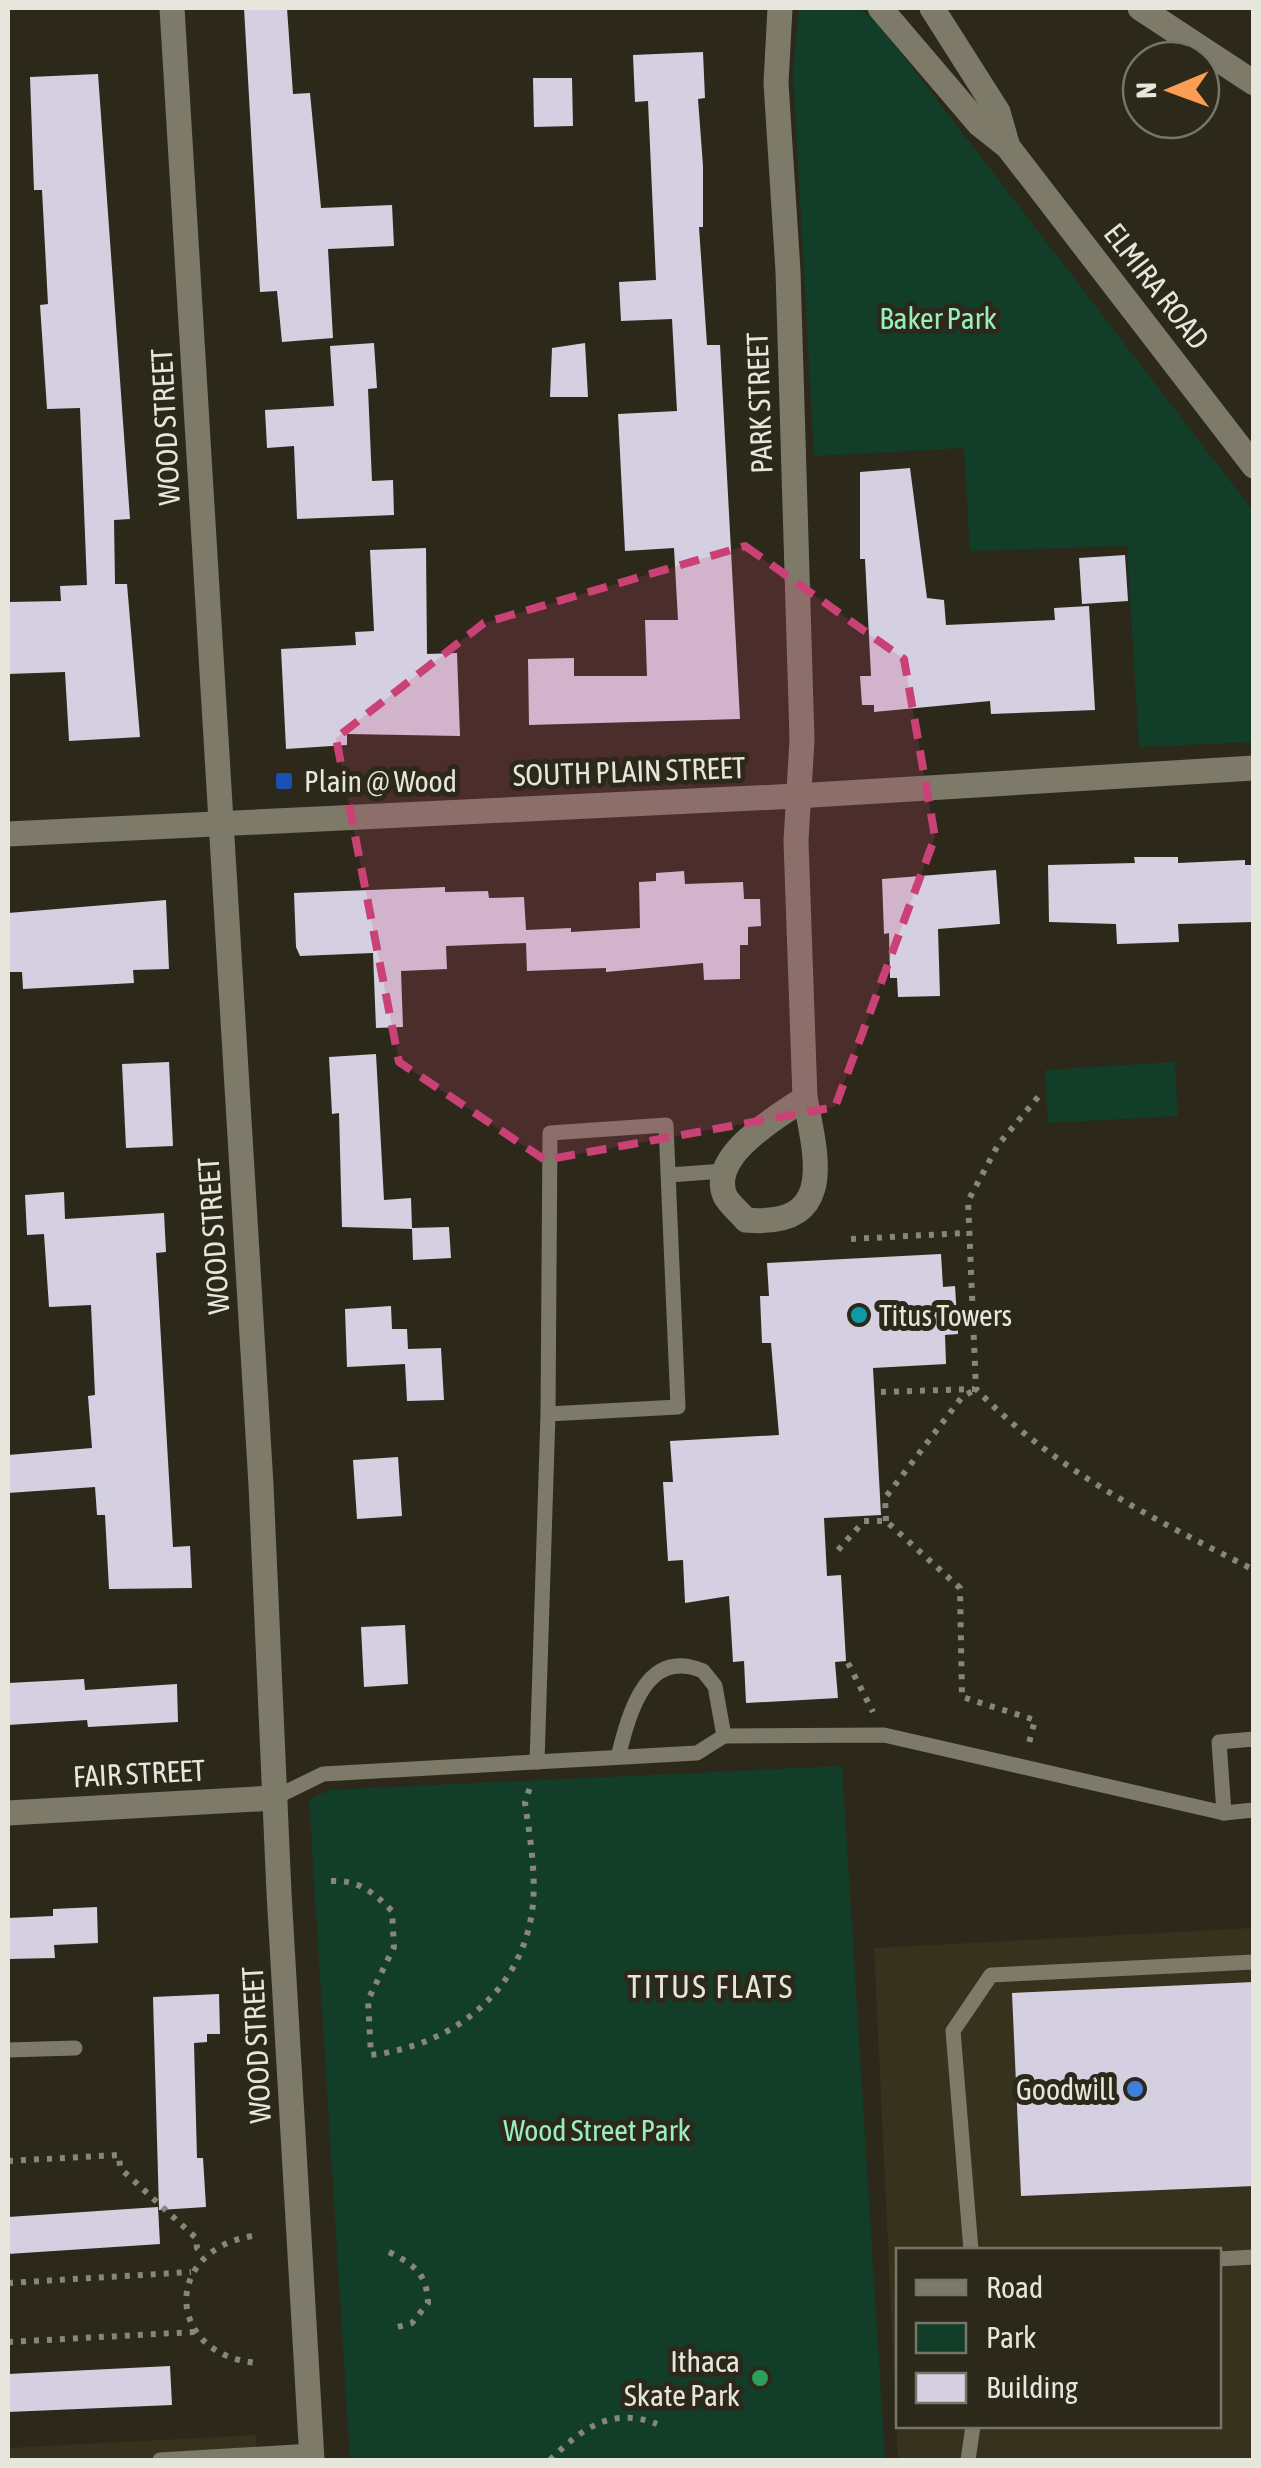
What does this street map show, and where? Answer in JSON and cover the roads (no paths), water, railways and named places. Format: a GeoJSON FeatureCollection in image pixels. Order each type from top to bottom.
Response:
{"type":"FeatureCollection","features":[{"type":"Feature","properties":{"kind":"street","name":"WOOD STREET"},"geometry":{"type":"LineString","coordinates":[[172,8],[261,1485],[274,1798],[312,2456]]}},
{"type":"Feature","properties":{"kind":"street","name":"ELMIRA ROAD"},"geometry":{"type":"LineString","coordinates":[[880,8],[979,124],[1008,147],[1254,466]]}},
{"type":"Feature","properties":{"kind":"street","name":"ELMIRA ROAD"},"geometry":{"type":"LineString","coordinates":[[932,8],[998,112],[1008,147]]}},
{"type":"Feature","properties":{"kind":"street"},"geometry":{"type":"LineString","coordinates":[[1140,8],[1254,84]]}},
{"type":"Feature","properties":{"kind":"street","name":"PARK STREET"},"geometry":{"type":"LineString","coordinates":[[724,1172],[725,1196],[746,1220],[776,1222],[806,1207],[818,1178],[806,1098],[796,796],[802,740],[778,20]]}},
{"type":"Feature","properties":{"kind":"street","name":"SOUTH PLAIN STREET"},"geometry":{"type":"LineString","coordinates":[[8,834],[796,796],[1254,768]]}},
{"type":"Feature","properties":{"kind":"street"},"geometry":{"type":"LineString","coordinates":[[724,1172],[750,1135],[806,1098]]}},
{"type":"Feature","properties":{"kind":"street","name":"FAIR STREET"},"geometry":{"type":"LineString","coordinates":[[8,1813],[274,1798]]}},
{"type":"Feature","properties":{"kind":"lane"},"geometry":{"type":"LineString","coordinates":[[538,1762],[548,1414],[550,1133],[666,1125],[678,1406],[548,1414]]}},
{"type":"Feature","properties":{"kind":"lane"},"geometry":{"type":"LineString","coordinates":[[669,1175],[724,1172]]}},
{"type":"Feature","properties":{"kind":"lane"},"geometry":{"type":"LineString","coordinates":[[618,1756],[639,1694],[652,1674],[672,1666],[703,1671],[715,1686],[724,1736]]}},
{"type":"Feature","properties":{"kind":"lane"},"geometry":{"type":"LineString","coordinates":[[274,1798],[298,1782],[323,1774],[697,1752],[724,1736],[884,1735],[1224,1813],[1254,1810]]}},
{"type":"Feature","properties":{"kind":"lane"},"geometry":{"type":"LineString","coordinates":[[1224,1813],[1219,1742],[1254,1739]]}},
{"type":"Feature","properties":{"kind":"lane"},"geometry":{"type":"LineString","coordinates":[[971,2248],[953,2031],[991,1975],[1254,1962]]}},
{"type":"Feature","properties":{"kind":"lane"},"geometry":{"type":"LineString","coordinates":[[8,2050],[75,2048]]}},
{"type":"Feature","properties":{"kind":"lane"},"geometry":{"type":"LineString","coordinates":[[1221,2260],[1254,2257]]}},
{"type":"Feature","properties":{"kind":"lane"},"geometry":{"type":"LineString","coordinates":[[968,2460],[973,2428]]}},
{"type":"Feature","properties":{"kind":"lane"},"geometry":{"type":"LineString","coordinates":[[160,2460],[312,2456]]}},
{"type":"Feature","properties":{"kind":"place","name":"Plain @ Wood"},"geometry":{"type":"Point","coordinates":[284,781]}},
{"type":"Feature","properties":{"kind":"place","name":"Titus Towers"},"geometry":{"type":"Point","coordinates":[859,1315]}},
{"type":"Feature","properties":{"kind":"place","name":"Goodwill"},"geometry":{"type":"Point","coordinates":[1135,2089]}},
{"type":"Feature","properties":{"kind":"place","name":"Ithaca Skate Park"},"geometry":{"type":"Point","coordinates":[760,2378]}},
{"type":"Feature","properties":{"kind":"district","name":"TITUS FLATS"},"geometry":{"type":"Point","coordinates":[711,1986]}},
{"type":"Feature","properties":{"kind":"park label","name":"Baker Park"},"geometry":{"type":"Point","coordinates":[938,318]}},
{"type":"Feature","properties":{"kind":"park label","name":"Wood Street Park"},"geometry":{"type":"Point","coordinates":[597,2130]}}]}
